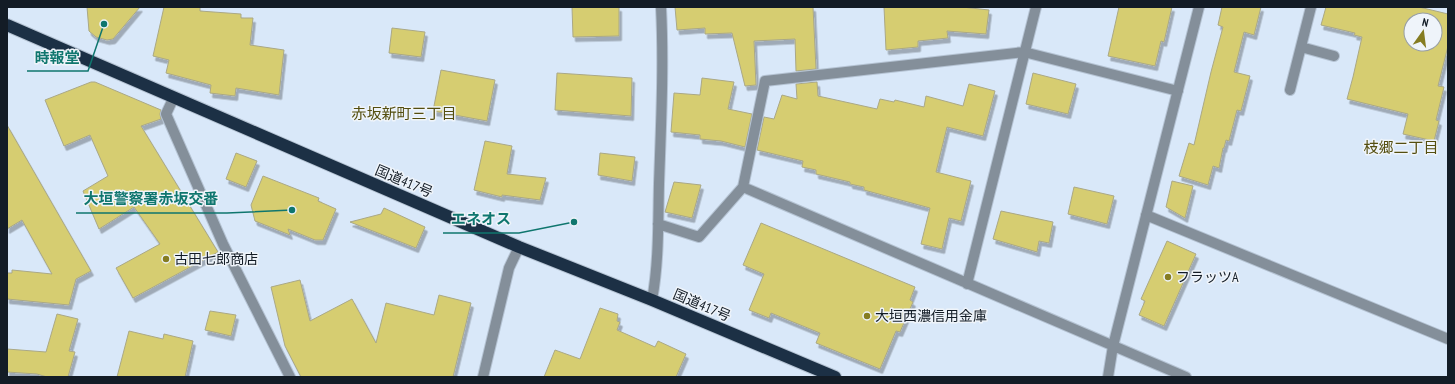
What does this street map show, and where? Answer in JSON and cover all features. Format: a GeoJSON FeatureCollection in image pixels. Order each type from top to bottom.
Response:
{"type":"FeatureCollection","features":[{"type":"Feature","properties":{"kind":"highway","name":"国道417号"},"geometry":{"type":"LineString","coordinates":[[7,25],[519,247],[652,300],[835,377]]}},
{"type":"Feature","properties":{"kind":"street"},"geometry":{"type":"LineString","coordinates":[[652,300],[656,278],[658,224],[663,50],[661,7]]}},
{"type":"Feature","properties":{"kind":"street"},"geometry":{"type":"LineString","coordinates":[[967,284],[1036,7]]}},
{"type":"Feature","properties":{"kind":"street"},"geometry":{"type":"LineString","coordinates":[[1108,377],[1113,346],[1199,7]]}},
{"type":"Feature","properties":{"kind":"street"},"geometry":{"type":"LineString","coordinates":[[1290,90],[1311,7]]}},
{"type":"Feature","properties":{"kind":"street"},"geometry":{"type":"LineString","coordinates":[[1301,47],[1334,56]]}},
{"type":"Feature","properties":{"kind":"street"},"geometry":{"type":"LineString","coordinates":[[658,224],[699,237],[743,187],[765,81],[1024,52],[1178,91]]}},
{"type":"Feature","properties":{"kind":"street"},"geometry":{"type":"LineString","coordinates":[[174,97],[166,114],[223,244],[290,377]]}},
{"type":"Feature","properties":{"kind":"street"},"geometry":{"type":"LineString","coordinates":[[743,187],[1186,377]]}},
{"type":"Feature","properties":{"kind":"street"},"geometry":{"type":"LineString","coordinates":[[1146,215],[1448,338]]}},
{"type":"Feature","properties":{"kind":"street"},"geometry":{"type":"LineString","coordinates":[[483,377],[509,268],[519,247]]}},
{"type":"Feature","properties":{"kind":"building"},"geometry":{"type":"Polygon","coordinates":[[[87,7],[140,7],[113,39],[107,40],[96,37],[89,31],[87,7]]]}},
{"type":"Feature","properties":{"kind":"building"},"geometry":{"type":"Polygon","coordinates":[[[164,7],[200,7],[200,11],[241,14],[241,18],[253,18],[250,45],[284,50],[279,95],[236,88],[235,96],[210,93],[211,85],[166,73],[169,60],[153,56],[164,7]]]}},
{"type":"Feature","properties":{"kind":"building"},"geometry":{"type":"Polygon","coordinates":[[[572,7],[619,7],[619,36],[573,37],[572,7]]]}},
{"type":"Feature","properties":{"kind":"building"},"geometry":{"type":"Polygon","coordinates":[[[675,7],[813,7],[816,69],[796,71],[795,39],[754,41],[756,85],[745,86],[732,33],[705,34],[705,28],[677,30],[675,7]]]}},
{"type":"Feature","properties":{"kind":"building"},"geometry":{"type":"Polygon","coordinates":[[[884,7],[962,7],[989,10],[986,34],[947,31],[948,38],[918,41],[918,47],[886,50],[884,7]]]}},
{"type":"Feature","properties":{"kind":"building"},"geometry":{"type":"Polygon","coordinates":[[[1119,7],[1172,7],[1164,42],[1161,41],[1155,66],[1108,56],[1119,7]]]}},
{"type":"Feature","properties":{"kind":"building"},"geometry":{"type":"Polygon","coordinates":[[[1222,7],[1261,7],[1254,35],[1244,32],[1234,72],[1250,76],[1241,111],[1237,110],[1229,141],[1226,140],[1223,148],[1219,168],[1213,166],[1208,185],[1179,176],[1189,143],[1194,145],[1223,27],[1218,25],[1222,7]]]}},
{"type":"Feature","properties":{"kind":"building"},"geometry":{"type":"Polygon","coordinates":[[[1326,7],[1419,7],[1440,12],[1403,12],[1403,52],[1443,52],[1443,13],[1448,14],[1448,46],[1438,86],[1444,87],[1436,120],[1439,121],[1434,141],[1403,134],[1408,114],[1347,99],[1362,37],[1354,35],[1355,33],[1321,25],[1326,7]]]}},
{"type":"Feature","properties":{"kind":"building"},"geometry":{"type":"Polygon","coordinates":[[[392,28],[425,32],[421,57],[389,53],[392,28]]]}},
{"type":"Feature","properties":{"kind":"building"},"geometry":{"type":"Polygon","coordinates":[[[441,70],[495,80],[487,121],[433,111],[441,70]]]}},
{"type":"Feature","properties":{"kind":"building"},"geometry":{"type":"Polygon","coordinates":[[[557,73],[632,78],[631,116],[555,110],[557,73]]]}},
{"type":"Feature","properties":{"kind":"building"},"geometry":{"type":"Polygon","coordinates":[[[1033,73],[1076,84],[1068,114],[1026,104],[1033,73]]]}},
{"type":"Feature","properties":{"kind":"building"},"geometry":{"type":"Polygon","coordinates":[[[702,78],[734,82],[728,109],[752,114],[745,147],[721,141],[700,139],[700,135],[671,132],[674,93],[700,95],[702,78]]]}},
{"type":"Feature","properties":{"kind":"building"},"geometry":{"type":"Polygon","coordinates":[[[91,82],[95,82],[161,110],[161,119],[141,126],[218,252],[133,298],[116,268],[160,244],[134,207],[99,229],[83,191],[108,176],[90,135],[64,146],[45,100],[91,82]]]}},
{"type":"Feature","properties":{"kind":"building"},"geometry":{"type":"Polygon","coordinates":[[[817,82],[818,96],[877,109],[880,99],[894,102],[895,100],[924,107],[926,96],[963,106],[969,84],[995,91],[983,136],[947,127],[936,172],[971,181],[961,221],[949,218],[942,249],[921,244],[930,208],[864,190],[864,187],[850,184],[850,182],[816,174],[816,170],[802,167],[803,161],[757,150],[764,117],[774,119],[782,95],[797,99],[796,84],[817,82]]]}},
{"type":"Feature","properties":{"kind":"building"},"geometry":{"type":"Polygon","coordinates":[[[7,125],[91,271],[76,279],[69,305],[7,299],[7,273],[12,273],[12,270],[52,274],[22,220],[7,229],[7,125]]]}},
{"type":"Feature","properties":{"kind":"building"},"geometry":{"type":"Polygon","coordinates":[[[485,141],[512,146],[507,174],[546,178],[540,200],[502,195],[502,197],[474,190],[485,141]]]}},
{"type":"Feature","properties":{"kind":"building"},"geometry":{"type":"Polygon","coordinates":[[[236,153],[257,161],[246,187],[226,179],[236,153]]]}},
{"type":"Feature","properties":{"kind":"building"},"geometry":{"type":"Polygon","coordinates":[[[600,153],[635,157],[632,181],[598,175],[600,153]]]}},
{"type":"Feature","properties":{"kind":"building"},"geometry":{"type":"Polygon","coordinates":[[[263,176],[319,198],[318,201],[336,209],[323,240],[315,240],[288,229],[290,235],[255,221],[251,205],[263,176]]]}},
{"type":"Feature","properties":{"kind":"building"},"geometry":{"type":"Polygon","coordinates":[[[1172,181],[1193,186],[1185,218],[1166,207],[1172,181]]]}},
{"type":"Feature","properties":{"kind":"building"},"geometry":{"type":"Polygon","coordinates":[[[674,182],[701,185],[692,218],[665,212],[674,182]]]}},
{"type":"Feature","properties":{"kind":"building"},"geometry":{"type":"Polygon","coordinates":[[[1074,187],[1114,196],[1107,224],[1068,214],[1074,187]]]}},
{"type":"Feature","properties":{"kind":"building"},"geometry":{"type":"Polygon","coordinates":[[[384,208],[425,227],[416,248],[350,222],[381,214],[384,208]]]}},
{"type":"Feature","properties":{"kind":"building"},"geometry":{"type":"Polygon","coordinates":[[[1001,211],[1053,222],[1049,243],[1039,241],[1037,252],[993,239],[1001,211]]]}},
{"type":"Feature","properties":{"kind":"building"},"geometry":{"type":"Polygon","coordinates":[[[761,223],[915,287],[910,300],[913,302],[900,332],[896,331],[880,369],[816,343],[820,333],[771,313],[769,318],[749,310],[764,274],[743,265],[761,223]]]}},
{"type":"Feature","properties":{"kind":"building","name":"フラッツA"},"geometry":{"type":"Polygon","coordinates":[[[1167,241],[1196,254],[1164,326],[1139,315],[1145,301],[1141,299],[1167,241]]]}},
{"type":"Feature","properties":{"kind":"building"},"geometry":{"type":"Polygon","coordinates":[[[300,280],[310,321],[352,299],[376,343],[386,303],[434,315],[439,295],[471,303],[453,377],[301,377],[285,346],[271,287],[300,280]]]}},
{"type":"Feature","properties":{"kind":"building"},"geometry":{"type":"Polygon","coordinates":[[[600,308],[618,314],[617,321],[620,322],[617,330],[655,347],[658,341],[686,354],[676,377],[544,377],[555,350],[580,359],[600,308]]]}},
{"type":"Feature","properties":{"kind":"building"},"geometry":{"type":"Polygon","coordinates":[[[210,311],[236,315],[231,336],[205,330],[210,311]]]}},
{"type":"Feature","properties":{"kind":"building"},"geometry":{"type":"Polygon","coordinates":[[[57,314],[78,319],[69,351],[75,352],[68,377],[47,377],[37,374],[7,372],[7,349],[46,352],[57,314]]]}},
{"type":"Feature","properties":{"kind":"building"},"geometry":{"type":"Polygon","coordinates":[[[129,331],[163,339],[164,334],[193,341],[185,377],[117,377],[129,331]]]}},
{"type":"Feature","properties":{"kind":"place","name":"時報堂"},"geometry":{"type":"Point","coordinates":[104,24]}},
{"type":"Feature","properties":{"kind":"place","name":"大垣警察署赤坂交番"},"geometry":{"type":"Point","coordinates":[292,210]}},
{"type":"Feature","properties":{"kind":"place","name":"エネオス"},"geometry":{"type":"Point","coordinates":[574,222]}},
{"type":"Feature","properties":{"kind":"place","name":"古田七郎商店"},"geometry":{"type":"Point","coordinates":[166,259]}},
{"type":"Feature","properties":{"kind":"place","name":"フラッツA"},"geometry":{"type":"Point","coordinates":[1168,277]}},
{"type":"Feature","properties":{"kind":"place","name":"大垣西濃信用金庫"},"geometry":{"type":"Point","coordinates":[867,316]}},
{"type":"Feature","properties":{"kind":"district","name":"赤坂新町三丁目"},"geometry":{"type":"Point","coordinates":[404,113]}},
{"type":"Feature","properties":{"kind":"district","name":"枝郷二丁目"},"geometry":{"type":"Point","coordinates":[1401,147]}}]}
